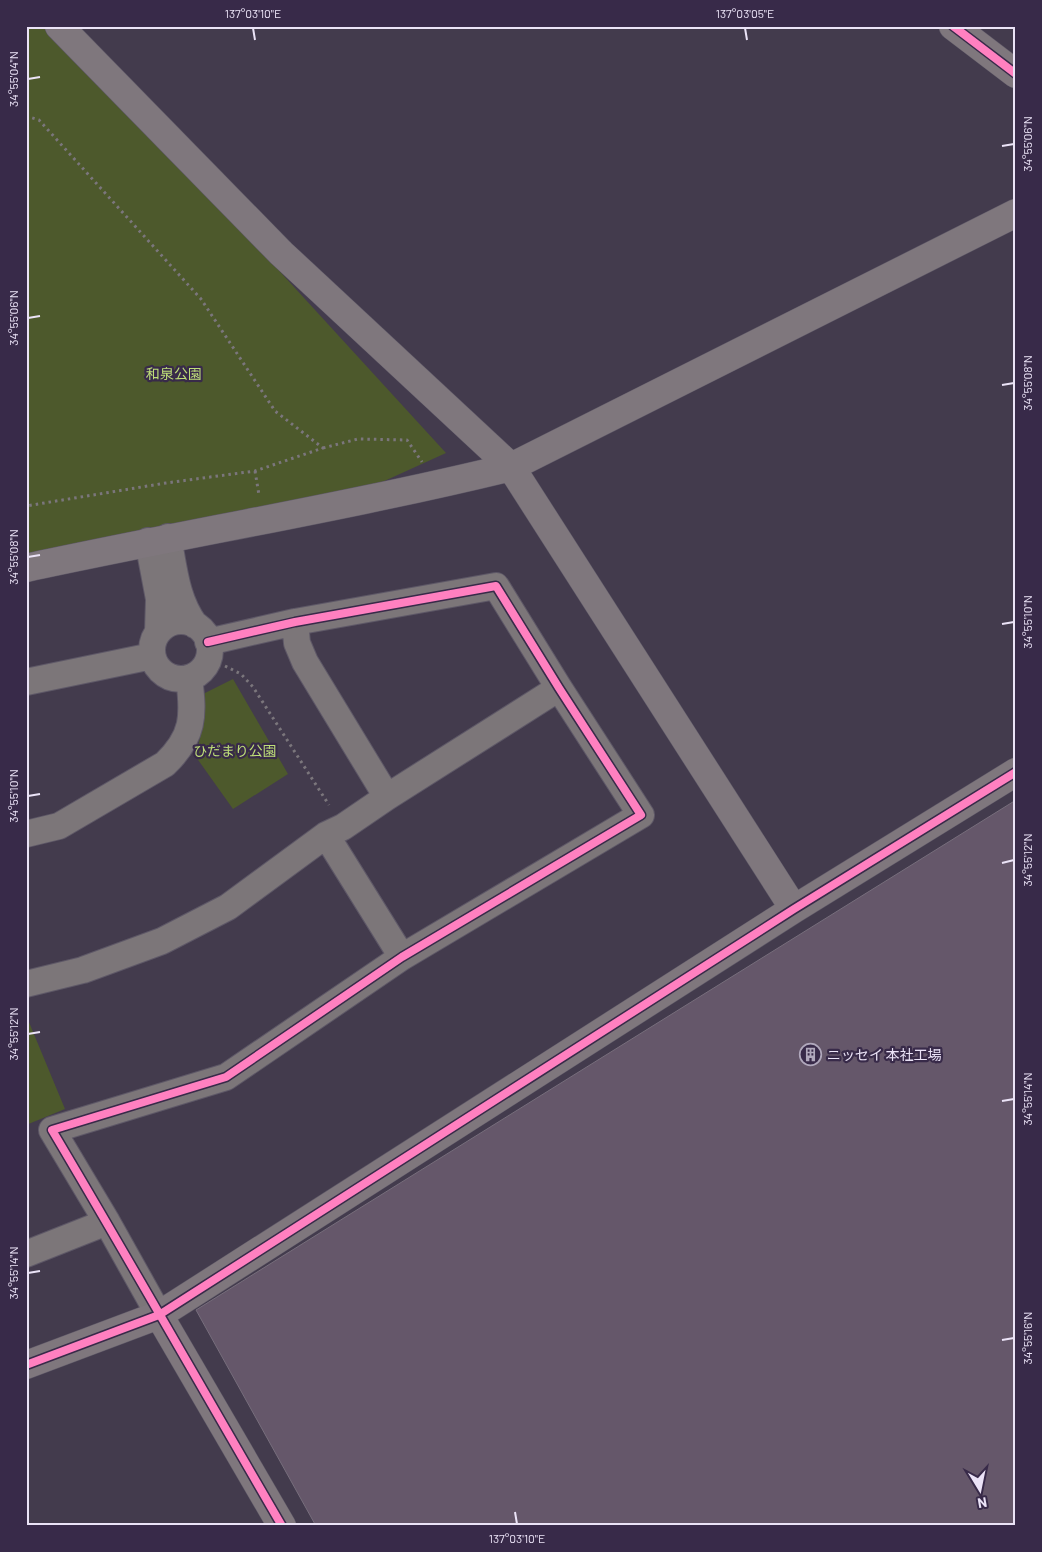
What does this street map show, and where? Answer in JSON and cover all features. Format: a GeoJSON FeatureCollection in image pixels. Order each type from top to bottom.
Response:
{"type":"FeatureCollection","features":[{"type":"Feature","properties":{"kind":"street"},"geometry":{"type":"LineString","coordinates":[[58,26],[281,253],[511,467],[794,909]]}},
{"type":"Feature","properties":{"kind":"street"},"geometry":{"type":"LineString","coordinates":[[953,26],[1016,74]]}},
{"type":"Feature","properties":{"kind":"street"},"geometry":{"type":"LineString","coordinates":[[26,568],[158,539],[264,520],[439,484],[511,467],[1016,213]]}},
{"type":"Feature","properties":{"kind":"street"},"geometry":{"type":"LineString","coordinates":[[158,539],[186,613],[204,641],[204,666],[198,673],[189,678],[170,677],[156,665],[155,644],[159,599],[158,539]]}},
{"type":"Feature","properties":{"kind":"street"},"geometry":{"type":"LineString","coordinates":[[204,641],[295,622],[496,586],[641,815],[402,957],[226,1077],[52,1130],[282,1526]]}},
{"type":"Feature","properties":{"kind":"street"},"geometry":{"type":"LineString","coordinates":[[26,682],[155,644],[171,623],[179,621],[204,641]]}},
{"type":"Feature","properties":{"kind":"street"},"geometry":{"type":"LineString","coordinates":[[295,622],[297,643],[305,662],[387,796]]}},
{"type":"Feature","properties":{"kind":"street"},"geometry":{"type":"LineString","coordinates":[[26,834],[59,826],[165,764],[177,753],[192,723],[192,695],[189,678]]}},
{"type":"Feature","properties":{"kind":"street"},"geometry":{"type":"LineString","coordinates":[[26,984],[83,970],[162,941],[228,907],[387,796],[559,688]]}},
{"type":"Feature","properties":{"kind":"street"},"geometry":{"type":"LineString","coordinates":[[26,1365],[159,1316],[794,909],[1016,772]]}},
{"type":"Feature","properties":{"kind":"street"},"geometry":{"type":"LineString","coordinates":[[335,831],[402,957]]}},
{"type":"Feature","properties":{"kind":"street"},"geometry":{"type":"LineString","coordinates":[[26,1254],[107,1222]]}},
{"type":"Feature","properties":{"kind":"path"},"geometry":{"type":"LineString","coordinates":[[26,116],[39,120],[201,299],[275,411],[324,448]]}},
{"type":"Feature","properties":{"kind":"path"},"geometry":{"type":"LineString","coordinates":[[26,506],[166,483],[255,471],[358,438],[407,440],[439,484]]}},
{"type":"Feature","properties":{"kind":"path"},"geometry":{"type":"LineString","coordinates":[[204,641],[253,687],[335,831]]}},
{"type":"Feature","properties":{"kind":"green space","name":"和泉公園"},"geometry":{"type":"Polygon","coordinates":[[[26,26],[55,26],[446,453],[369,488],[26,554],[26,26]]]}},
{"type":"Feature","properties":{"kind":"green space","name":"ひだまり公園"},"geometry":{"type":"Polygon","coordinates":[[[233,679],[288,774],[233,809],[196,757],[202,728],[199,696],[233,679]]]}},
{"type":"Feature","properties":{"kind":"green space"},"geometry":{"type":"Polygon","coordinates":[[[26,1015],[65,1109],[26,1125],[26,1015]]]}},
{"type":"Feature","properties":{"kind":"building","name":"ニッセイ 本社工場"},"geometry":{"type":"Polygon","coordinates":[[[1016,800],[1016,1526],[316,1526],[196,1310],[1016,800]]]}},
{"type":"Feature","properties":{"kind":"cycle path"},"geometry":{"type":"LineString","coordinates":[[953,26],[1016,74]]}},
{"type":"Feature","properties":{"kind":"cycle path"},"geometry":{"type":"LineString","coordinates":[[208,642],[295,622],[496,586],[641,815],[402,957],[226,1077],[52,1130],[282,1526]]}},
{"type":"Feature","properties":{"kind":"cycle path"},"geometry":{"type":"LineString","coordinates":[[26,1365],[159,1315],[794,909],[1016,772]]}},
{"type":"Feature","properties":{"kind":"place","name":"ニッセイ 本社工場"},"geometry":{"type":"Point","coordinates":[811,1055]}}]}
